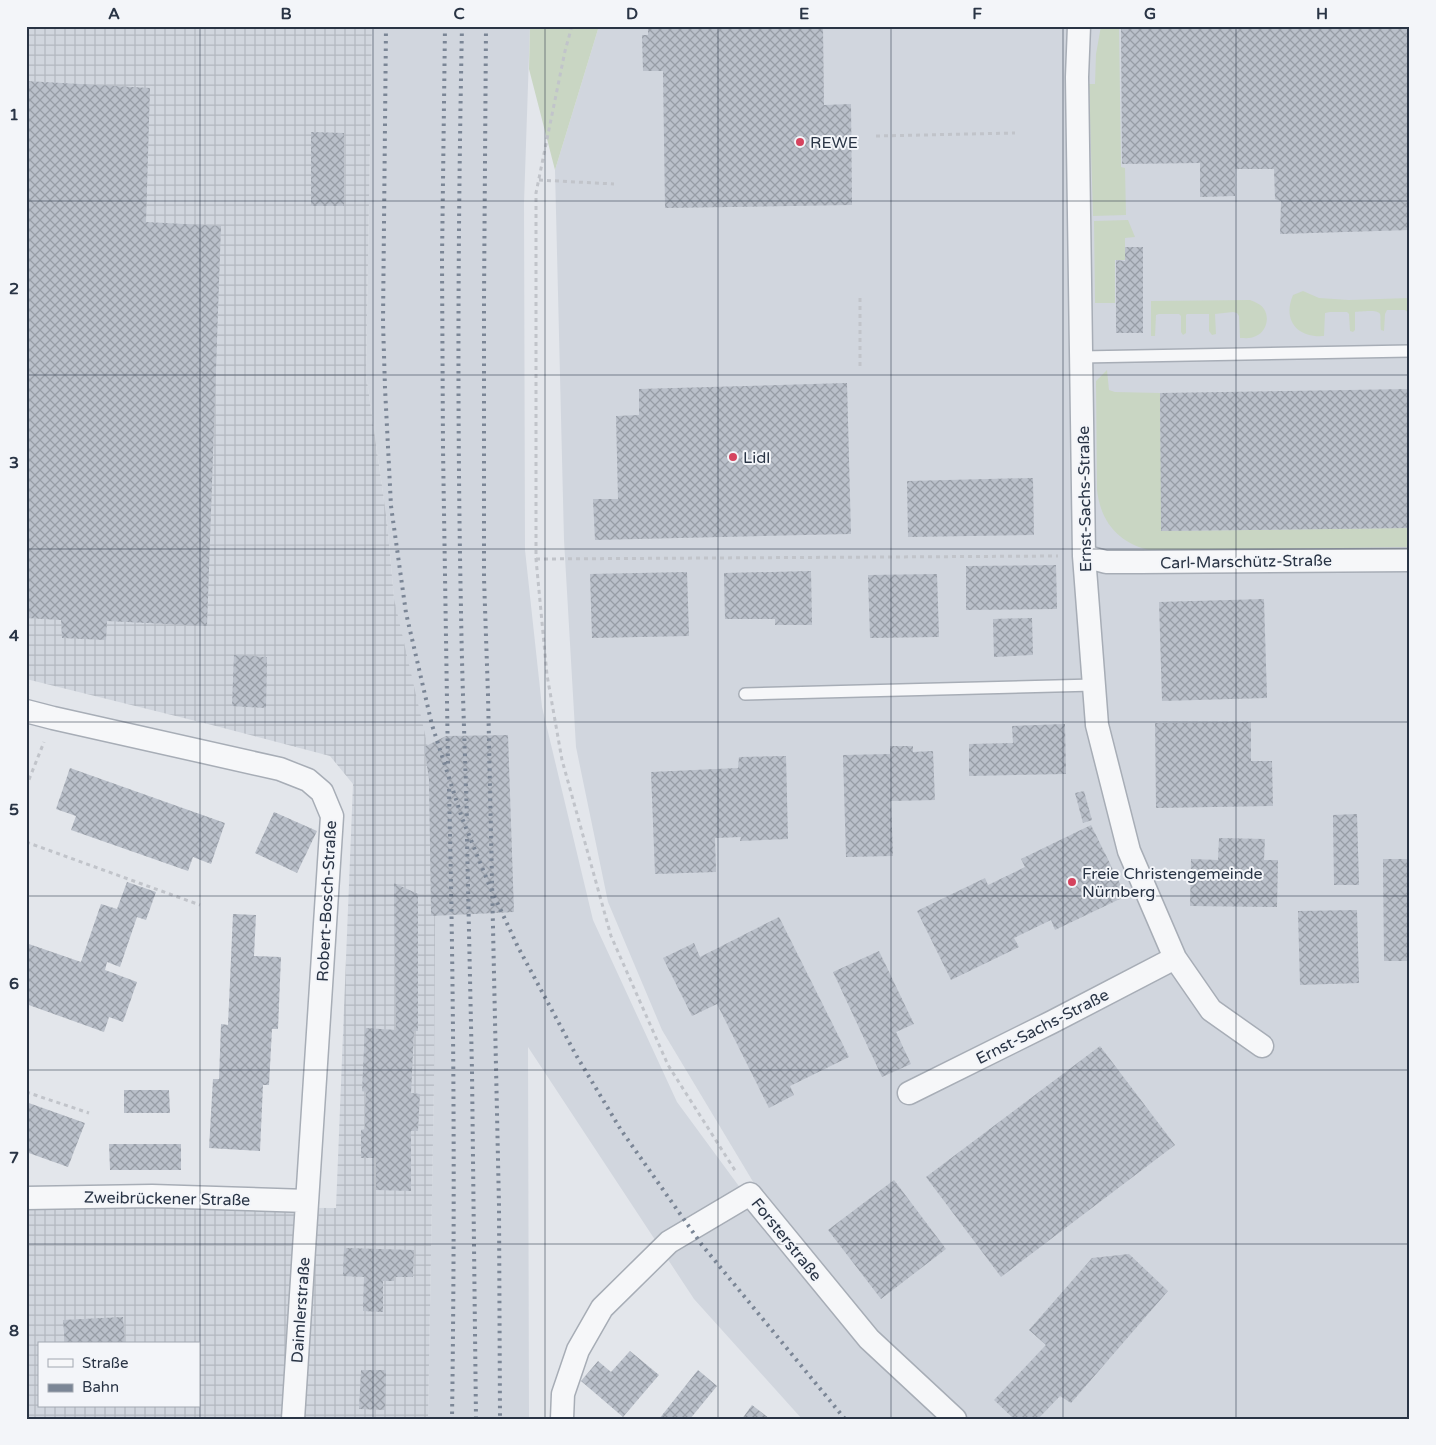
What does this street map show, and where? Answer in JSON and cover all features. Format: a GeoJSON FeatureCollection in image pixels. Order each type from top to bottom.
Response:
{"type":"FeatureCollection","features":[{"type":"Feature","properties":{"kind":"street","name":"Ernst-Sachs-Straße"},"geometry":{"type":"LineString","coordinates":[[1079,26],[1077,77],[1084,556],[1097,725],[1128,851],[1175,958],[1211,1010],[1262,1046]]}},
{"type":"Feature","properties":{"kind":"street","name":"Carl-Marschütz-Straße"},"geometry":{"type":"LineString","coordinates":[[1084,556],[1106,562],[1410,560]]}},
{"type":"Feature","properties":{"kind":"street","name":"Robert-Bosch-Straße"},"geometry":{"type":"LineString","coordinates":[[26,711],[280,769],[308,780],[322,792],[332,816],[307,1201]]}},
{"type":"Feature","properties":{"kind":"street","name":"Ernst-Sachs-Straße"},"geometry":{"type":"LineString","coordinates":[[909,1093],[1175,958]]}},
{"type":"Feature","properties":{"kind":"street","name":"Forsterstraße"},"geometry":{"type":"LineString","coordinates":[[562,1419],[563,1394],[578,1350],[602,1308],[669,1242],[750,1194],[869,1340],[955,1419]]}},
{"type":"Feature","properties":{"kind":"street","name":"Zweibrückener Straße"},"geometry":{"type":"LineString","coordinates":[[26,1198],[152,1196],[307,1201]]}},
{"type":"Feature","properties":{"kind":"street","name":"Daimlerstraße"},"geometry":{"type":"LineString","coordinates":[[293,1419],[307,1201]]}},
{"type":"Feature","properties":{"kind":"lane"},"geometry":{"type":"LineString","coordinates":[[1081,357],[1410,351]]}},
{"type":"Feature","properties":{"kind":"lane"},"geometry":{"type":"LineString","coordinates":[[745,694],[1094,685]]}},
{"type":"Feature","properties":{"kind":"path"},"geometry":{"type":"LineString","coordinates":[[572,26],[565,51],[536,193],[536,559],[547,675],[562,760],[611,936],[668,1065],[750,1194]]}},
{"type":"Feature","properties":{"kind":"path"},"geometry":{"type":"LineString","coordinates":[[876,136],[1015,133]]}},
{"type":"Feature","properties":{"kind":"path"},"geometry":{"type":"LineString","coordinates":[[539,180],[614,184]]}},
{"type":"Feature","properties":{"kind":"path"},"geometry":{"type":"LineString","coordinates":[[860,298],[860,370]]}},
{"type":"Feature","properties":{"kind":"path"},"geometry":{"type":"LineString","coordinates":[[536,559],[1084,556]]}},
{"type":"Feature","properties":{"kind":"path"},"geometry":{"type":"LineString","coordinates":[[26,788],[53,718]]}},
{"type":"Feature","properties":{"kind":"path"},"geometry":{"type":"LineString","coordinates":[[26,842],[200,905]]}},
{"type":"Feature","properties":{"kind":"path"},"geometry":{"type":"LineString","coordinates":[[26,1092],[89,1113]]}},
{"type":"Feature","properties":{"kind":"shaded area"},"geometry":{"type":"Polygon","coordinates":[[[26,26],[372,26],[366,374],[387,521],[394,599],[436,782],[434,1083],[428,1419],[26,1419],[26,1207],[336,1208],[353,784],[330,756],[26,679],[26,26]]]}},
{"type":"Feature","properties":{"kind":"shaded area"},"geometry":{"type":"Polygon","coordinates":[[[372,26],[530,26],[524,203],[525,550],[542,707],[593,920],[677,1102],[819,1295],[662,1030],[608,902],[576,747],[564,540],[555,170],[599,26],[1410,26],[1410,1419],[802,1419],[694,1299],[528,1047],[529,1419],[428,1419],[434,1083],[387,521],[366,374],[372,26]]]}},
{"type":"Feature","properties":{"kind":"green space"},"geometry":{"type":"Polygon","coordinates":[[[530,26],[599,26],[555,170],[529,69],[530,26]]]}},
{"type":"Feature","properties":{"kind":"green space"},"geometry":{"type":"Polygon","coordinates":[[[1101,26],[1119,26],[1121,167],[1125,168],[1126,215],[1093,216],[1089,84],[1095,84],[1096,54],[1101,26]]]}},
{"type":"Feature","properties":{"kind":"green space"},"geometry":{"type":"Polygon","coordinates":[[[1128,220],[1135,237],[1125,238],[1125,260],[1115,260],[1115,303],[1095,303],[1094,221],[1128,220]]]}},
{"type":"Feature","properties":{"kind":"green space"},"geometry":{"type":"Polygon","coordinates":[[[1303,291],[1319,298],[1349,300],[1410,298],[1410,314],[1405,310],[1387,310],[1384,331],[1381,330],[1380,314],[1378,312],[1355,312],[1355,330],[1353,332],[1350,331],[1349,314],[1347,312],[1325,313],[1324,336],[1315,336],[1300,331],[1291,320],[1290,304],[1293,295],[1303,291]]]}},
{"type":"Feature","properties":{"kind":"green space"},"geometry":{"type":"Polygon","coordinates":[[[1250,300],[1258,303],[1264,309],[1267,316],[1265,328],[1254,337],[1240,338],[1239,316],[1233,312],[1215,314],[1216,334],[1212,335],[1209,331],[1209,314],[1187,314],[1186,333],[1183,335],[1181,332],[1181,316],[1179,314],[1159,314],[1156,315],[1155,336],[1151,336],[1151,301],[1250,300]]]}},
{"type":"Feature","properties":{"kind":"green space"},"geometry":{"type":"Polygon","coordinates":[[[1107,370],[1109,390],[1115,392],[1160,393],[1162,531],[1410,528],[1410,547],[1153,551],[1141,548],[1122,538],[1114,531],[1103,513],[1097,490],[1096,381],[1107,370]]]}},
{"type":"Feature","properties":{"kind":"building"},"geometry":{"type":"Polygon","coordinates":[[[648,26],[823,26],[824,105],[851,104],[852,205],[665,208],[663,71],[643,71],[642,35],[648,35],[648,26]]]}},
{"type":"Feature","properties":{"kind":"building"},"geometry":{"type":"Polygon","coordinates":[[[1121,26],[1410,26],[1410,230],[1280,234],[1281,201],[1275,199],[1274,169],[1235,169],[1235,196],[1200,197],[1200,163],[1122,164],[1121,26]]]}},
{"type":"Feature","properties":{"kind":"building"},"geometry":{"type":"Polygon","coordinates":[[[26,81],[150,88],[146,222],[221,226],[207,626],[107,621],[106,640],[62,638],[61,620],[26,618],[26,81]]]}},
{"type":"Feature","properties":{"kind":"building"},"geometry":{"type":"Polygon","coordinates":[[[311,132],[344,133],[344,206],[311,206],[311,132]]]}},
{"type":"Feature","properties":{"kind":"building"},"geometry":{"type":"Polygon","coordinates":[[[1125,247],[1143,247],[1143,333],[1116,333],[1116,260],[1125,261],[1125,247]]]}},
{"type":"Feature","properties":{"kind":"building","name":"Lidl"},"geometry":{"type":"Polygon","coordinates":[[[847,383],[851,534],[595,540],[593,499],[618,499],[616,416],[639,415],[639,389],[847,383]]]}},
{"type":"Feature","properties":{"kind":"building"},"geometry":{"type":"Polygon","coordinates":[[[1410,389],[1410,528],[1161,531],[1160,393],[1410,389]]]}},
{"type":"Feature","properties":{"kind":"building"},"geometry":{"type":"Polygon","coordinates":[[[1033,478],[1034,535],[908,537],[907,481],[1033,478]]]}},
{"type":"Feature","properties":{"kind":"building"},"geometry":{"type":"Polygon","coordinates":[[[1056,565],[1057,609],[966,610],[966,566],[1056,565]]]}},
{"type":"Feature","properties":{"kind":"building"},"geometry":{"type":"Polygon","coordinates":[[[811,571],[812,625],[775,625],[775,619],[725,619],[724,573],[811,571]]]}},
{"type":"Feature","properties":{"kind":"building"},"geometry":{"type":"Polygon","coordinates":[[[687,572],[689,636],[592,638],[590,574],[687,572]]]}},
{"type":"Feature","properties":{"kind":"building"},"geometry":{"type":"Polygon","coordinates":[[[937,574],[939,637],[870,638],[868,575],[937,574]]]}},
{"type":"Feature","properties":{"kind":"building"},"geometry":{"type":"Polygon","coordinates":[[[1264,599],[1267,698],[1162,701],[1159,602],[1264,599]]]}},
{"type":"Feature","properties":{"kind":"building"},"geometry":{"type":"Polygon","coordinates":[[[1032,618],[1033,655],[994,657],[993,619],[1032,618]]]}},
{"type":"Feature","properties":{"kind":"building"},"geometry":{"type":"Polygon","coordinates":[[[234,655],[267,657],[266,708],[232,706],[234,655]]]}},
{"type":"Feature","properties":{"kind":"building"},"geometry":{"type":"Polygon","coordinates":[[[1251,722],[1251,761],[1272,761],[1273,806],[1156,808],[1155,723],[1251,722]]]}},
{"type":"Feature","properties":{"kind":"building"},"geometry":{"type":"Polygon","coordinates":[[[1065,724],[1066,774],[969,776],[969,744],[1013,743],[1012,726],[1065,724]]]}},
{"type":"Feature","properties":{"kind":"building"},"geometry":{"type":"Polygon","coordinates":[[[508,735],[514,912],[431,916],[429,779],[424,747],[446,736],[508,735]]]}},
{"type":"Feature","properties":{"kind":"building"},"geometry":{"type":"Polygon","coordinates":[[[890,746],[913,746],[913,752],[933,751],[935,800],[891,801],[893,856],[846,857],[843,755],[890,754],[890,746]]]}},
{"type":"Feature","properties":{"kind":"building"},"geometry":{"type":"Polygon","coordinates":[[[786,756],[788,839],[740,841],[741,837],[715,838],[716,872],[655,874],[651,772],[738,768],[739,757],[786,756]]]}},
{"type":"Feature","properties":{"kind":"building"},"geometry":{"type":"Polygon","coordinates":[[[70,768],[225,823],[211,864],[193,857],[188,871],[71,830],[76,816],[56,809],[70,768]]]}},
{"type":"Feature","properties":{"kind":"building"},"geometry":{"type":"Polygon","coordinates":[[[1084,791],[1092,820],[1083,823],[1075,793],[1084,791]]]}},
{"type":"Feature","properties":{"kind":"building"},"geometry":{"type":"Polygon","coordinates":[[[274,812],[317,831],[297,873],[255,853],[274,812]]]}},
{"type":"Feature","properties":{"kind":"building"},"geometry":{"type":"Polygon","coordinates":[[[1357,814],[1359,885],[1334,885],[1333,815],[1357,814]]]}},
{"type":"Feature","properties":{"kind":"building"},"geometry":{"type":"Polygon","coordinates":[[[1091,825],[1126,896],[1055,930],[1051,920],[1014,938],[1019,947],[951,980],[917,911],[985,878],[988,885],[1025,867],[1021,859],[1091,825]]]}},
{"type":"Feature","properties":{"kind":"building"},"geometry":{"type":"Polygon","coordinates":[[[1219,838],[1265,839],[1264,860],[1278,860],[1277,907],[1190,906],[1191,859],[1218,860],[1219,838]]]}},
{"type":"Feature","properties":{"kind":"building"},"geometry":{"type":"Polygon","coordinates":[[[1383,859],[1410,859],[1410,961],[1384,961],[1383,859]]]}},
{"type":"Feature","properties":{"kind":"building"},"geometry":{"type":"Polygon","coordinates":[[[127,882],[156,892],[146,920],[137,917],[120,967],[107,962],[105,970],[137,982],[123,1022],[109,1017],[104,1032],[26,1004],[26,943],[81,962],[101,904],[117,909],[127,882]]]}},
{"type":"Feature","properties":{"kind":"building"},"geometry":{"type":"Polygon","coordinates":[[[394,883],[418,894],[418,1031],[414,1031],[411,1093],[420,1094],[418,1131],[411,1131],[411,1191],[376,1190],[376,1158],[361,1158],[361,1130],[365,1129],[366,1092],[362,1091],[365,1028],[396,1030],[394,883]]]}},
{"type":"Feature","properties":{"kind":"building"},"geometry":{"type":"Polygon","coordinates":[[[1357,910],[1359,983],[1300,985],[1298,911],[1357,910]]]}},
{"type":"Feature","properties":{"kind":"building"},"geometry":{"type":"Polygon","coordinates":[[[233,914],[256,915],[254,956],[281,957],[278,1029],[272,1029],[269,1085],[263,1085],[260,1151],[209,1148],[213,1079],[219,1079],[221,1024],[228,1025],[233,914]]]}},
{"type":"Feature","properties":{"kind":"building"},"geometry":{"type":"Polygon","coordinates":[[[779,917],[849,1057],[790,1086],[794,1095],[769,1108],[717,1004],[692,1016],[663,958],[694,943],[700,957],[779,917]]]}},
{"type":"Feature","properties":{"kind":"building"},"geometry":{"type":"Polygon","coordinates":[[[879,951],[914,1024],[896,1032],[911,1064],[882,1077],[833,972],[879,951]]]}},
{"type":"Feature","properties":{"kind":"building"},"geometry":{"type":"Polygon","coordinates":[[[1100,1046],[1175,1145],[1001,1277],[926,1177],[1100,1046]]]}},
{"type":"Feature","properties":{"kind":"building"},"geometry":{"type":"Polygon","coordinates":[[[124,1090],[169,1090],[170,1113],[124,1113],[124,1090]]]}},
{"type":"Feature","properties":{"kind":"building"},"geometry":{"type":"Polygon","coordinates":[[[26,1102],[85,1123],[68,1167],[26,1152],[26,1102]]]}},
{"type":"Feature","properties":{"kind":"building"},"geometry":{"type":"Polygon","coordinates":[[[109,1144],[181,1144],[181,1170],[110,1170],[109,1144]]]}},
{"type":"Feature","properties":{"kind":"building"},"geometry":{"type":"Polygon","coordinates":[[[894,1180],[946,1249],[881,1299],[828,1230],[894,1180]]]}},
{"type":"Feature","properties":{"kind":"building"},"geometry":{"type":"Polygon","coordinates":[[[344,1248],[414,1250],[413,1277],[394,1277],[394,1281],[383,1281],[383,1312],[363,1311],[364,1277],[343,1276],[344,1248]]]}},
{"type":"Feature","properties":{"kind":"building"},"geometry":{"type":"Polygon","coordinates":[[[1129,1254],[1168,1291],[1071,1403],[1060,1396],[1038,1419],[1014,1419],[994,1400],[1046,1345],[1029,1330],[1092,1258],[1129,1254]]]}},
{"type":"Feature","properties":{"kind":"building"},"geometry":{"type":"Polygon","coordinates":[[[123,1317],[125,1342],[65,1342],[63,1320],[123,1317]]]}},
{"type":"Feature","properties":{"kind":"building"},"geometry":{"type":"Polygon","coordinates":[[[630,1351],[659,1375],[623,1417],[581,1381],[598,1361],[611,1372],[630,1351]]]}},
{"type":"Feature","properties":{"kind":"building"},"geometry":{"type":"Polygon","coordinates":[[[361,1370],[386,1370],[385,1410],[359,1409],[361,1370]]]}},
{"type":"Feature","properties":{"kind":"building"},"geometry":{"type":"Polygon","coordinates":[[[698,1370],[717,1386],[690,1419],[659,1419],[698,1370]]]}},
{"type":"Feature","properties":{"kind":"building"},"geometry":{"type":"Polygon","coordinates":[[[752,1405],[770,1419],[742,1419],[752,1405]]]}},
{"type":"Feature","properties":{"kind":"railway"},"geometry":{"type":"LineString","coordinates":[[386,26],[383,322],[391,506],[406,613],[432,725],[462,818],[490,887],[518,947],[576,1055],[621,1130],[702,1245],[845,1419]]}},
{"type":"Feature","properties":{"kind":"railway"},"geometry":{"type":"LineString","coordinates":[[445,26],[442,259],[448,764]]}},
{"type":"Feature","properties":{"kind":"railway"},"geometry":{"type":"LineString","coordinates":[[462,26],[459,464],[461,636],[467,821]]}},
{"type":"Feature","properties":{"kind":"railway"},"geometry":{"type":"LineString","coordinates":[[486,26],[484,578],[499,1206],[500,1419]]}},
{"type":"Feature","properties":{"kind":"railway"},"geometry":{"type":"LineString","coordinates":[[449,789],[454,1104],[452,1419]]}},
{"type":"Feature","properties":{"kind":"railway"},"geometry":{"type":"LineString","coordinates":[[467,839],[476,1419]]}},
{"type":"Feature","properties":{"kind":"place","name":"REWE"},"geometry":{"type":"Point","coordinates":[800,142]}},
{"type":"Feature","properties":{"kind":"place","name":"Lidl"},"geometry":{"type":"Point","coordinates":[733,457]}},
{"type":"Feature","properties":{"kind":"place","name":"Freie Christengemeinde Nürnberg"},"geometry":{"type":"Point","coordinates":[1072,882]}}]}
